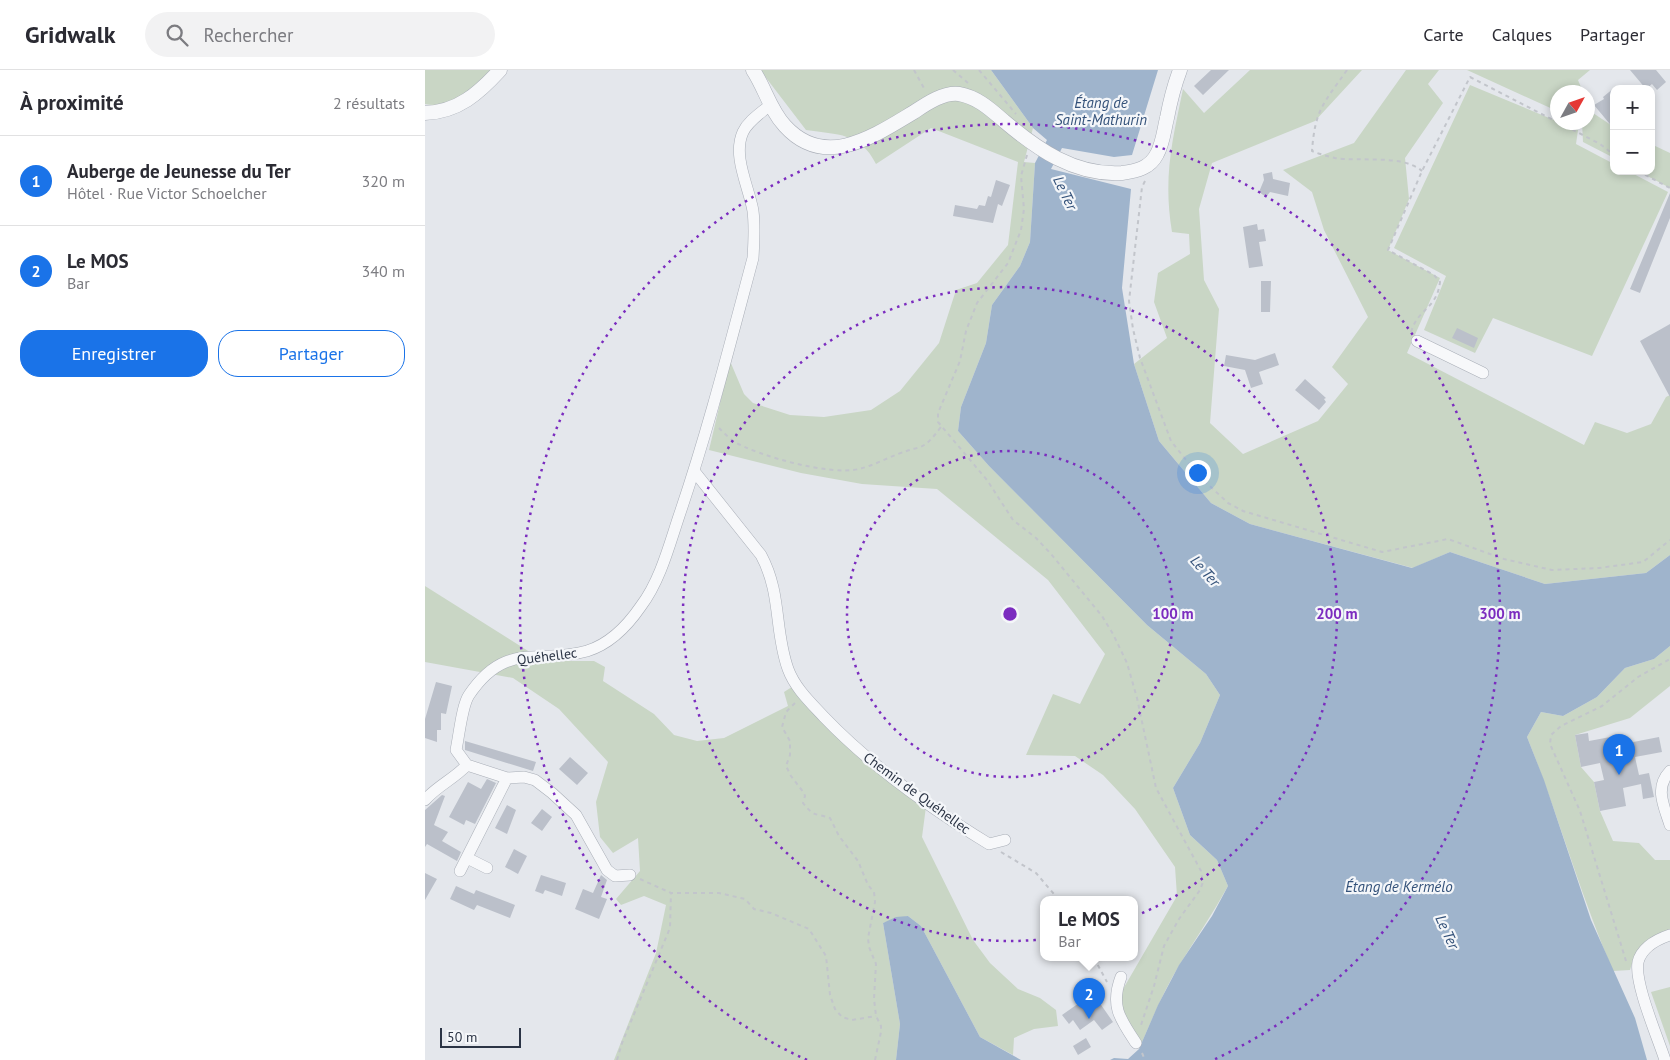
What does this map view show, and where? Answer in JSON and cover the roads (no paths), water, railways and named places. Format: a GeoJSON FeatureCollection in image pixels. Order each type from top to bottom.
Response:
{"type":"FeatureCollection","features":[{"type":"Feature","properties":{"kind":"street"},"geometry":{"type":"LineString","coordinates":[[425,113],[445,110],[464,103],[481,90],[500,70]]}},
{"type":"Feature","properties":{"kind":"street"},"geometry":{"type":"LineString","coordinates":[[753,70],[770,105],[786,128],[797,138],[818,146],[843,147],[862,141],[934,100],[956,94],[970,96],[982,103],[1036,147],[1059,160],[1080,167],[1118,173],[1135,171],[1148,165],[1157,154],[1162,142],[1180,70]]}},
{"type":"Feature","properties":{"kind":"street","name":"Quéhellec"},"geometry":{"type":"LineString","coordinates":[[467,765],[456,750],[468,696],[495,666],[524,656],[563,655],[588,651],[621,633],[643,605],[663,563],[709,424],[753,258],[755,230],[753,211],[741,160],[741,139],[744,130],[770,105]]}},
{"type":"Feature","properties":{"kind":"street"},"geometry":{"type":"LineString","coordinates":[[1417,341],[1483,373]]}},
{"type":"Feature","properties":{"kind":"street","name":"Chemin de Quéhellec"},"geometry":{"type":"LineString","coordinates":[[694,471],[761,555],[768,568],[777,602],[784,656],[791,676],[804,696],[874,766],[989,844],[1005,840]]}},
{"type":"Feature","properties":{"kind":"street"},"geometry":{"type":"LineString","coordinates":[[425,800],[437,787],[453,778],[467,765],[507,778],[524,777],[535,780],[576,816],[607,870],[615,876],[630,875]]}},
{"type":"Feature","properties":{"kind":"street"},"geometry":{"type":"LineString","coordinates":[[1670,771],[1661,786],[1661,799],[1670,825]]}},
{"type":"Feature","properties":{"kind":"street"},"geometry":{"type":"LineString","coordinates":[[460,871],[507,778]]}},
{"type":"Feature","properties":{"kind":"street"},"geometry":{"type":"LineString","coordinates":[[467,858],[487,868]]}},
{"type":"Feature","properties":{"kind":"street"},"geometry":{"type":"LineString","coordinates":[[1665,1060],[1639,981],[1639,961],[1653,942],[1670,935]]}},
{"type":"Feature","properties":{"kind":"street"},"geometry":{"type":"LineString","coordinates":[[1121,977],[1114,994],[1120,1019],[1137,1046]]}},
{"type":"Feature","properties":{"kind":"water","name":"Étang de Kermélo"},"geometry":{"type":"Polygon","coordinates":[[[991,70],[1158,70],[1132,155],[1114,157],[1062,148],[1051,169],[1131,189],[1122,288],[1134,364],[1159,441],[1211,503],[1250,524],[1412,568],[1450,552],[1545,584],[1646,573],[1670,555],[1670,646],[1654,659],[1625,668],[1597,697],[1563,716],[1541,712],[1527,737],[1544,780],[1591,920],[1635,1018],[1647,1060],[1110,1060],[1114,1058],[1128,1059],[1139,1049],[1158,1005],[1179,965],[1212,916],[1228,886],[1217,860],[1190,835],[1173,788],[1200,743],[1220,695],[1206,674],[1147,625],[989,466],[958,431],[961,407],[986,343],[992,305],[1020,266],[1030,242],[1035,163],[1047,140],[1033,128],[991,70]]]}},
{"type":"Feature","properties":{"kind":"water"},"geometry":{"type":"Polygon","coordinates":[[[908,916],[921,926],[980,1037],[1021,1060],[896,1060],[900,1024],[883,923],[896,917],[908,916]]]}},
{"type":"Feature","properties":{"kind":"place","name":"Auberge de Jeunesse du Ter"},"geometry":{"type":"Point","coordinates":[1619,775]}},
{"type":"Feature","properties":{"kind":"place","name":"Le MOS"},"geometry":{"type":"Point","coordinates":[1089,1019]}},
{"type":"Feature","properties":{"kind":"water label","name":"Étang de Saint-Mathurin"},"geometry":{"type":"Point","coordinates":[1101,112]}},
{"type":"Feature","properties":{"kind":"water label","name":"Le Ter"},"geometry":{"type":"Point","coordinates":[1065,193]}},
{"type":"Feature","properties":{"kind":"water label","name":"Le Ter"},"geometry":{"type":"Point","coordinates":[1205,571]}},
{"type":"Feature","properties":{"kind":"water label","name":"Le Ter"},"geometry":{"type":"Point","coordinates":[1447,932]}}]}
